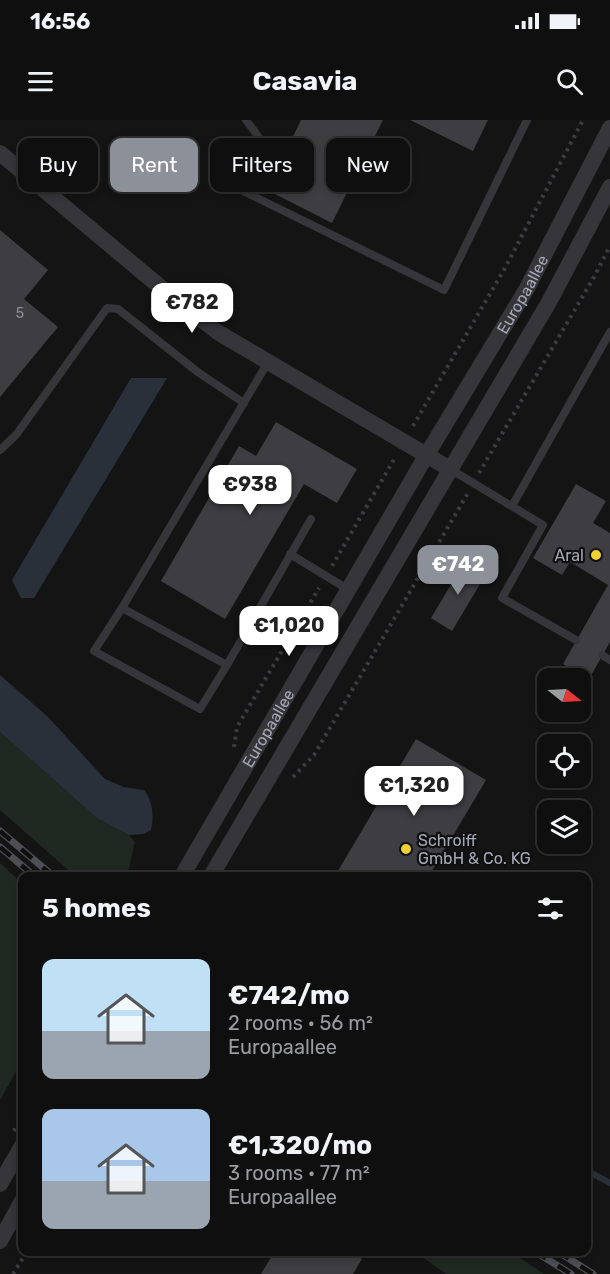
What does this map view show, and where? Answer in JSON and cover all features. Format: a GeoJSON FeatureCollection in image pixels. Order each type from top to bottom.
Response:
{"type":"FeatureCollection","features":[{"type":"Feature","properties":{"kind":"street","name":"Europaallee"},"geometry":{"type":"LineString","coordinates":[[184,872],[426,456],[526,290],[610,128]]}},
{"type":"Feature","properties":{"kind":"street"},"geometry":{"type":"LineString","coordinates":[[2,158],[219,333],[450,469]]}},
{"type":"Feature","properties":{"kind":"street","name":"Europaallee"},"geometry":{"type":"LineString","coordinates":[[213,872],[549,302],[610,187]]}},
{"type":"Feature","properties":{"kind":"street"},"geometry":{"type":"LineString","coordinates":[[0,1184],[18,1153]]}},
{"type":"Feature","properties":{"kind":"street"},"geometry":{"type":"LineString","coordinates":[[0,1241],[18,1208]]}},
{"type":"Feature","properties":{"kind":"lane"},"geometry":{"type":"LineString","coordinates":[[246,120],[260,139],[235,188],[444,290],[527,120]]}},
{"type":"Feature","properties":{"kind":"lane"},"geometry":{"type":"LineString","coordinates":[[0,450],[16,435],[107,308],[118,309],[199,373],[244,402]]}},
{"type":"Feature","properties":{"kind":"lane"},"geometry":{"type":"LineString","coordinates":[[512,506],[610,332]]}},
{"type":"Feature","properties":{"kind":"lane"},"geometry":{"type":"LineString","coordinates":[[267,362],[122,608],[94,651],[200,709],[311,519]]}},
{"type":"Feature","properties":{"kind":"lane"},"geometry":{"type":"LineString","coordinates":[[450,469],[543,525],[502,598],[576,640]]}},
{"type":"Feature","properties":{"kind":"lane"},"geometry":{"type":"LineString","coordinates":[[290,554],[349,590]]}},
{"type":"Feature","properties":{"kind":"lane"},"geometry":{"type":"LineString","coordinates":[[122,608],[227,665]]}},
{"type":"Feature","properties":{"kind":"path"},"geometry":{"type":"LineString","coordinates":[[286,783],[314,755],[610,246]]}},
{"type":"Feature","properties":{"kind":"path"},"geometry":{"type":"LineString","coordinates":[[13,1274],[24,1256]]}},
{"type":"Feature","properties":{"kind":"shaded area"},"geometry":{"type":"Polygon","coordinates":[[[131,378],[167,378],[34,598],[21,598],[12,580],[131,378]]]}},
{"type":"Feature","properties":{"kind":"shaded area"},"geometry":{"type":"Polygon","coordinates":[[[0,675],[48,717],[105,779],[124,787],[144,790],[152,809],[151,830],[144,834],[129,835],[98,819],[0,732],[0,675]]]}},
{"type":"Feature","properties":{"kind":"shaded area"},"geometry":{"type":"Polygon","coordinates":[[[0,732],[98,819],[129,835],[135,842],[128,872],[70,872],[0,810],[0,732]]]}},
{"type":"Feature","properties":{"kind":"shaded area"},"geometry":{"type":"Polygon","coordinates":[[[0,863],[18,879],[18,1068],[0,1100],[0,863]]]}},
{"type":"Feature","properties":{"kind":"shaded area"},"geometry":{"type":"Polygon","coordinates":[[[421,1256],[517,1256],[544,1274],[446,1274],[421,1256]]]}},
{"type":"Feature","properties":{"kind":"building"},"geometry":{"type":"Polygon","coordinates":[[[301,120],[383,120],[374,138],[326,138],[326,192],[347,192],[332,223],[271,192],[314,192],[314,138],[292,138],[301,120]]]}},
{"type":"Feature","properties":{"kind":"building"},"geometry":{"type":"Polygon","coordinates":[[[410,120],[488,120],[473,151],[410,120]]]}},
{"type":"Feature","properties":{"kind":"building"},"geometry":{"type":"Polygon","coordinates":[[[0,230],[48,270],[24,299],[58,327],[0,397],[0,230]]]}},
{"type":"Feature","properties":{"kind":"building"},"geometry":{"type":"Polygon","coordinates":[[[276,422],[357,469],[337,503],[304,484],[225,619],[161,581],[239,446],[256,456],[276,422]]]}},
{"type":"Feature","properties":{"kind":"building"},"geometry":{"type":"Polygon","coordinates":[[[576,484],[606,501],[593,523],[610,533],[610,642],[591,675],[591,668],[570,668],[563,664],[608,585],[570,562],[562,575],[533,558],[576,484]]]}},
{"type":"Feature","properties":{"kind":"building"},"geometry":{"type":"Polygon","coordinates":[[[465,561],[486,574],[452,631],[431,618],[465,561]]]}},
{"type":"Feature","properties":{"kind":"building"},"geometry":{"type":"Polygon","coordinates":[[[416,739],[486,780],[431,872],[337,872],[416,739]]]}},
{"type":"Feature","properties":{"kind":"building"},"geometry":{"type":"Polygon","coordinates":[[[272,1256],[357,1256],[362,1259],[353,1274],[261,1274],[272,1256]]]}},
{"type":"Feature","properties":{"kind":"waterway"},"geometry":{"type":"LineString","coordinates":[[591,1173],[610,1183]]}},
{"type":"Feature","properties":{"kind":"railway"},"geometry":{"type":"LineString","coordinates":[[0,831],[48,872]]}},
{"type":"Feature","properties":{"kind":"railway"},"geometry":{"type":"LineString","coordinates":[[0,847],[29,872]]}},
{"type":"Feature","properties":{"kind":"railway"},"geometry":{"type":"LineString","coordinates":[[542,1256],[571,1274]]}},
{"type":"Feature","properties":{"kind":"railway"},"geometry":{"type":"LineString","coordinates":[[565,1256],[593,1274]]}},
{"type":"Feature","properties":{"kind":"place","name":"Aral"},"geometry":{"type":"Point","coordinates":[596,555]}},
{"type":"Feature","properties":{"kind":"place","name":"Schroiff GmbH & Co. KG"},"geometry":{"type":"Point","coordinates":[406,849]}}]}
